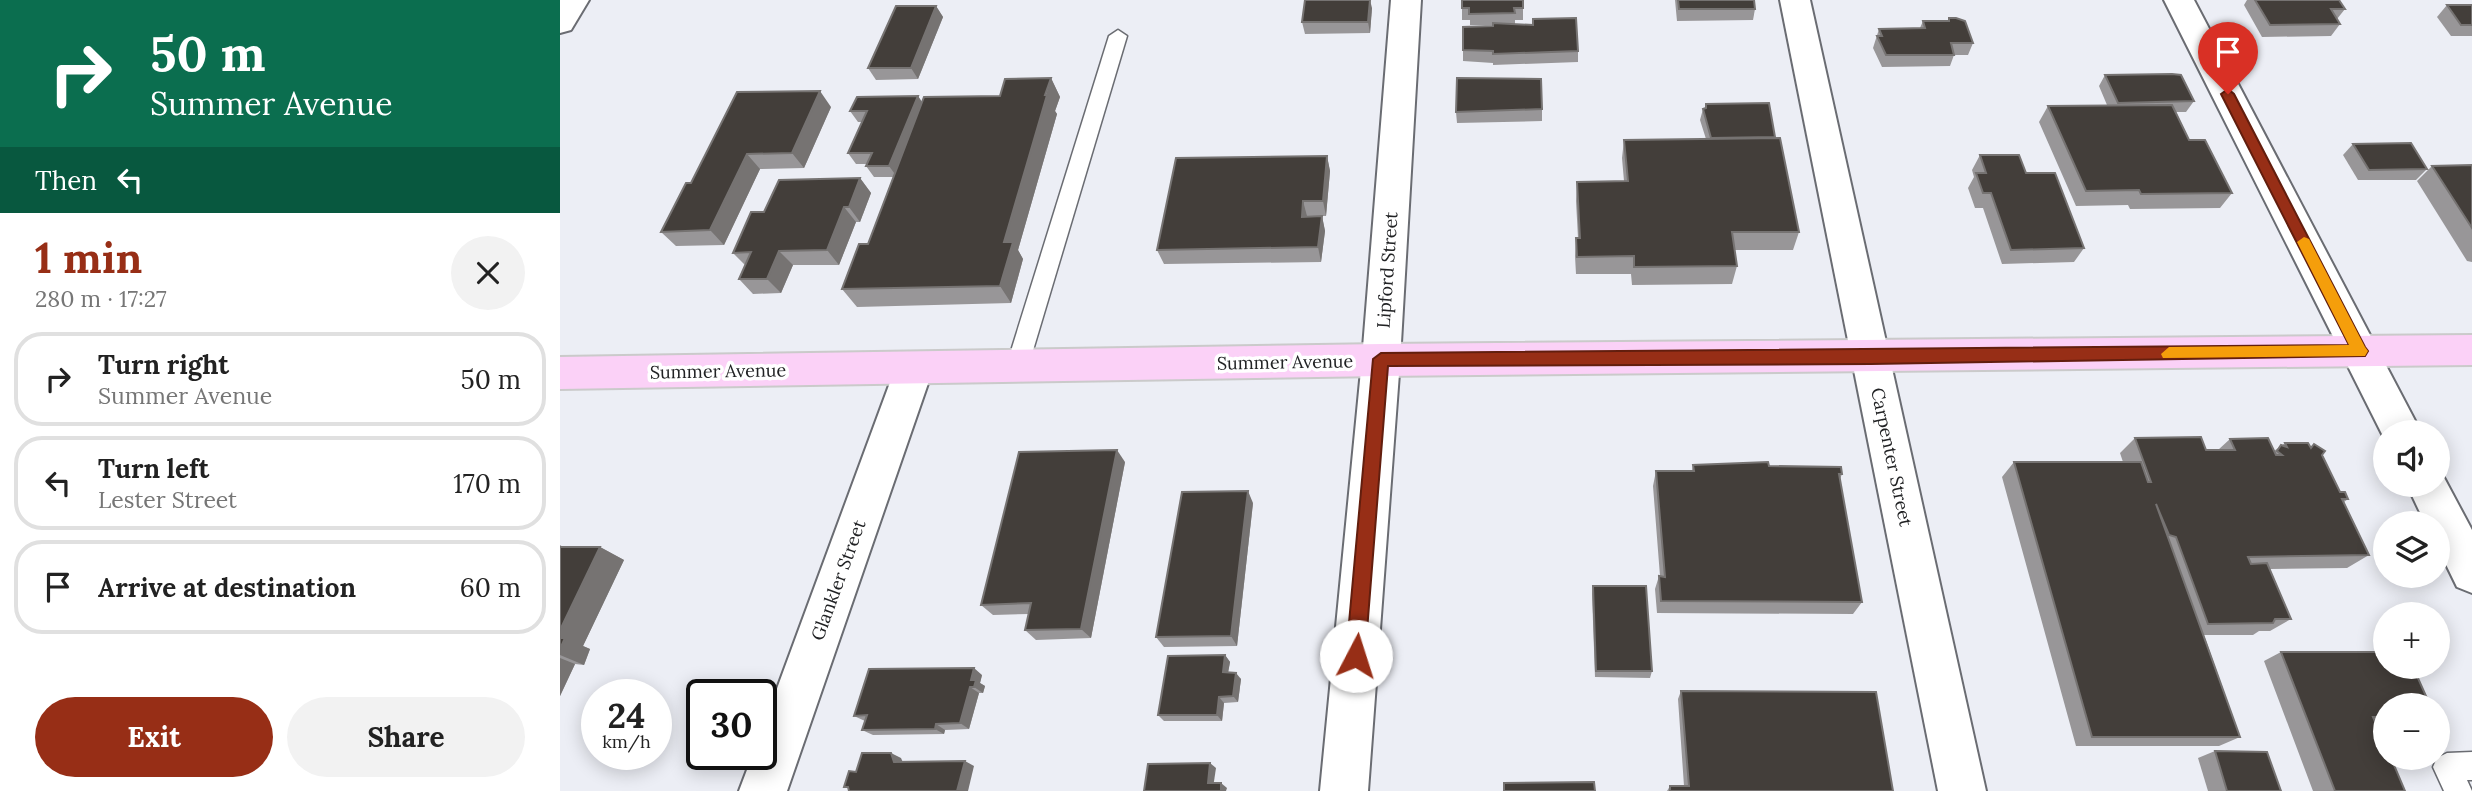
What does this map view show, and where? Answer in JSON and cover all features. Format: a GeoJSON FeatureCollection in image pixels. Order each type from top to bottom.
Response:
{"type":"FeatureCollection","features":[{"type":"Feature","properties":{"kind":"main road","name":"Summer Avenue"},"geometry":{"type":"LineString","coordinates":[[560,373],[1381,359],[2472,350]]}},
{"type":"Feature","properties":{"kind":"street"},"geometry":{"type":"LineString","coordinates":[[560,23],[574,0]]}},
{"type":"Feature","properties":{"kind":"street","name":"Lipford Street"},"geometry":{"type":"LineString","coordinates":[[1344,791],[1381,359],[1406,0]]}},
{"type":"Feature","properties":{"kind":"street","name":"Carpenter Street"},"geometry":{"type":"LineString","coordinates":[[1795,0],[1962,791]]}},
{"type":"Feature","properties":{"kind":"street"},"geometry":{"type":"LineString","coordinates":[[2179,0],[2395,420]]}},
{"type":"Feature","properties":{"kind":"street","name":"Glankler Street"},"geometry":{"type":"LineString","coordinates":[[763,791],[914,369]]}},
{"type":"Feature","properties":{"kind":"street"},"geometry":{"type":"LineString","coordinates":[[2433,497],[2472,573]]}},
{"type":"Feature","properties":{"kind":"lane"},"geometry":{"type":"LineString","coordinates":[[1017,367],[1118,36]]}},
{"type":"Feature","properties":{"kind":"lane"},"geometry":{"type":"LineString","coordinates":[[2458,791],[2447,767],[2472,766]]}},
{"type":"Feature","properties":{"kind":"building"},"geometry":{"type":"Polygon","coordinates":[[[1305,0],[1370,0],[1368,22],[1302,22],[1305,0]]]}},
{"type":"Feature","properties":{"kind":"building"},"geometry":{"type":"Polygon","coordinates":[[[1462,0],[1523,0],[1523,8],[1514,8],[1515,13],[1469,14],[1469,8],[1462,8],[1462,0]]]}},
{"type":"Feature","properties":{"kind":"building"},"geometry":{"type":"Polygon","coordinates":[[[1678,0],[1754,0],[1755,9],[1679,9],[1678,0]]]}},
{"type":"Feature","properties":{"kind":"building"},"geometry":{"type":"Polygon","coordinates":[[[2255,0],[2339,0],[2345,9],[2331,9],[2340,24],[2270,25],[2255,0]]]}},
{"type":"Feature","properties":{"kind":"building"},"geometry":{"type":"Polygon","coordinates":[[[2447,5],[2472,5],[2472,25],[2461,25],[2447,5]]]}},
{"type":"Feature","properties":{"kind":"building"},"geometry":{"type":"Polygon","coordinates":[[[896,6],[936,6],[911,68],[868,68],[896,6]]]}},
{"type":"Feature","properties":{"kind":"building"},"geometry":{"type":"Polygon","coordinates":[[[1576,18],[1578,51],[1493,54],[1493,51],[1463,50],[1463,27],[1493,26],[1493,23],[1533,25],[1533,19],[1576,18]]]}},
{"type":"Feature","properties":{"kind":"building"},"geometry":{"type":"Polygon","coordinates":[[[1949,18],[1965,21],[1973,43],[1951,43],[1954,55],[1886,55],[1877,36],[1882,36],[1879,29],[1925,28],[1923,21],[1949,21],[1949,18]]]}},
{"type":"Feature","properties":{"kind":"building"},"geometry":{"type":"Polygon","coordinates":[[[2105,75],[2181,75],[2194,101],[2118,103],[2105,75]]]}},
{"type":"Feature","properties":{"kind":"building"},"geometry":{"type":"Polygon","coordinates":[[[1051,78],[1004,242],[1013,242],[1000,286],[842,289],[859,244],[868,244],[924,97],[1000,96],[1005,79],[1051,78]]]}},
{"type":"Feature","properties":{"kind":"building"},"geometry":{"type":"Polygon","coordinates":[[[1457,78],[1541,79],[1542,109],[1456,112],[1457,78]]]}},
{"type":"Feature","properties":{"kind":"building"},"geometry":{"type":"Polygon","coordinates":[[[820,91],[792,153],[747,154],[710,230],[661,232],[686,183],[691,183],[737,92],[820,91]]]}},
{"type":"Feature","properties":{"kind":"building"},"geometry":{"type":"Polygon","coordinates":[[[918,96],[889,166],[866,166],[872,153],[848,153],[867,111],[850,111],[857,97],[918,96]]]}},
{"type":"Feature","properties":{"kind":"building"},"geometry":{"type":"Polygon","coordinates":[[[1769,103],[1775,137],[1711,138],[1703,109],[1706,104],[1769,103]]]}},
{"type":"Feature","properties":{"kind":"building"},"geometry":{"type":"Polygon","coordinates":[[[2172,105],[2189,140],[2205,140],[2232,193],[2141,194],[2139,190],[2086,191],[2048,106],[2172,105]]]}},
{"type":"Feature","properties":{"kind":"building"},"geometry":{"type":"Polygon","coordinates":[[[1780,138],[1799,232],[1732,232],[1737,266],[1634,267],[1634,256],[1577,257],[1576,238],[1580,238],[1577,182],[1628,181],[1624,140],[1780,138]]]}},
{"type":"Feature","properties":{"kind":"building"},"geometry":{"type":"Polygon","coordinates":[[[2411,143],[2427,169],[2369,170],[2353,144],[2411,143]]]}},
{"type":"Feature","properties":{"kind":"building"},"geometry":{"type":"Polygon","coordinates":[[[1980,155],[2019,155],[2026,173],[2055,173],[2084,248],[2011,250],[1991,193],[1983,193],[1976,173],[1986,173],[1980,155]]]}},
{"type":"Feature","properties":{"kind":"building"},"geometry":{"type":"Polygon","coordinates":[[[1327,156],[1323,201],[1303,201],[1302,217],[1322,216],[1318,247],[1157,250],[1176,158],[1327,156]]]}},
{"type":"Feature","properties":{"kind":"building"},"geometry":{"type":"Polygon","coordinates":[[[2472,165],[2472,228],[2432,166],[2472,165]]]}},
{"type":"Feature","properties":{"kind":"building"},"geometry":{"type":"Polygon","coordinates":[[[860,178],[849,207],[844,207],[827,250],[779,251],[767,279],[739,279],[751,252],[733,253],[751,212],[764,212],[779,180],[860,178]]]}},
{"type":"Feature","properties":{"kind":"building"},"geometry":{"type":"Polygon","coordinates":[[[2201,437],[2206,450],[2235,450],[2230,439],[2268,438],[2276,455],[2282,455],[2277,451],[2281,445],[2287,447],[2285,443],[2308,443],[2311,448],[2314,444],[2325,451],[2322,455],[2340,492],[2345,492],[2348,499],[2342,499],[2369,555],[2248,557],[2251,564],[2267,563],[2291,619],[2275,619],[2273,623],[2208,624],[2176,537],[2169,535],[2156,504],[2240,737],[2092,737],[2014,462],[2141,462],[2148,482],[2151,482],[2135,438],[2201,437]]]}},
{"type":"Feature","properties":{"kind":"building"},"geometry":{"type":"Polygon","coordinates":[[[1117,450],[1081,629],[1025,630],[1031,603],[981,605],[1019,452],[1117,450]]]}},
{"type":"Feature","properties":{"kind":"building"},"geometry":{"type":"Polygon","coordinates":[[[1768,462],[1769,466],[1841,467],[1842,474],[1839,474],[1862,602],[1661,601],[1659,576],[1665,577],[1656,471],[1694,471],[1693,465],[1768,462]]]}},
{"type":"Feature","properties":{"kind":"building"},"geometry":{"type":"Polygon","coordinates":[[[1248,491],[1231,636],[1156,637],[1182,492],[1248,491]]]}},
{"type":"Feature","properties":{"kind":"building"},"geometry":{"type":"Polygon","coordinates":[[[560,547],[600,547],[560,630],[560,547]]]}},
{"type":"Feature","properties":{"kind":"building"},"geometry":{"type":"Polygon","coordinates":[[[1593,586],[1646,586],[1652,671],[1596,671],[1593,586]]]}},
{"type":"Feature","properties":{"kind":"building"},"geometry":{"type":"Polygon","coordinates":[[[2281,652],[2373,652],[2373,679],[2418,679],[2425,693],[2373,693],[2373,770],[2396,770],[2405,791],[2335,791],[2281,652]]]}},
{"type":"Feature","properties":{"kind":"building"},"geometry":{"type":"Polygon","coordinates":[[[1225,655],[1223,672],[1236,673],[1233,696],[1219,697],[1217,715],[1158,715],[1168,656],[1225,655]]]}},
{"type":"Feature","properties":{"kind":"building"},"geometry":{"type":"Polygon","coordinates":[[[974,668],[971,680],[976,680],[974,687],[970,687],[960,723],[936,724],[935,729],[862,730],[867,715],[854,716],[869,669],[974,668]]]}},
{"type":"Feature","properties":{"kind":"building"},"geometry":{"type":"Polygon","coordinates":[[[1681,691],[1876,692],[1893,791],[1670,791],[1670,786],[1689,786],[1681,691]]]}},
{"type":"Feature","properties":{"kind":"building"},"geometry":{"type":"Polygon","coordinates":[[[2215,751],[2267,752],[2281,791],[2227,791],[2215,751]]]}},
{"type":"Feature","properties":{"kind":"building"},"geometry":{"type":"Polygon","coordinates":[[[862,753],[891,753],[894,762],[965,761],[957,791],[849,791],[848,787],[844,787],[849,771],[856,772],[862,753]]]}},
{"type":"Feature","properties":{"kind":"building"},"geometry":{"type":"Polygon","coordinates":[[[1210,763],[1208,783],[1221,783],[1221,791],[1144,791],[1148,764],[1210,763]]]}},
{"type":"Feature","properties":{"kind":"building"},"geometry":{"type":"Polygon","coordinates":[[[1594,782],[1595,791],[1504,791],[1504,783],[1594,782]]]}},
{"type":"Feature","properties":{"kind":"slow traffic"},"geometry":{"type":"LineString","coordinates":[[2169,354],[2360,351],[2304,242]]}},
{"type":"Feature","properties":{"kind":"route"},"geometry":{"type":"LineString","coordinates":[[1356,656],[1381,359],[2360,351],[2228,94]]}}]}
